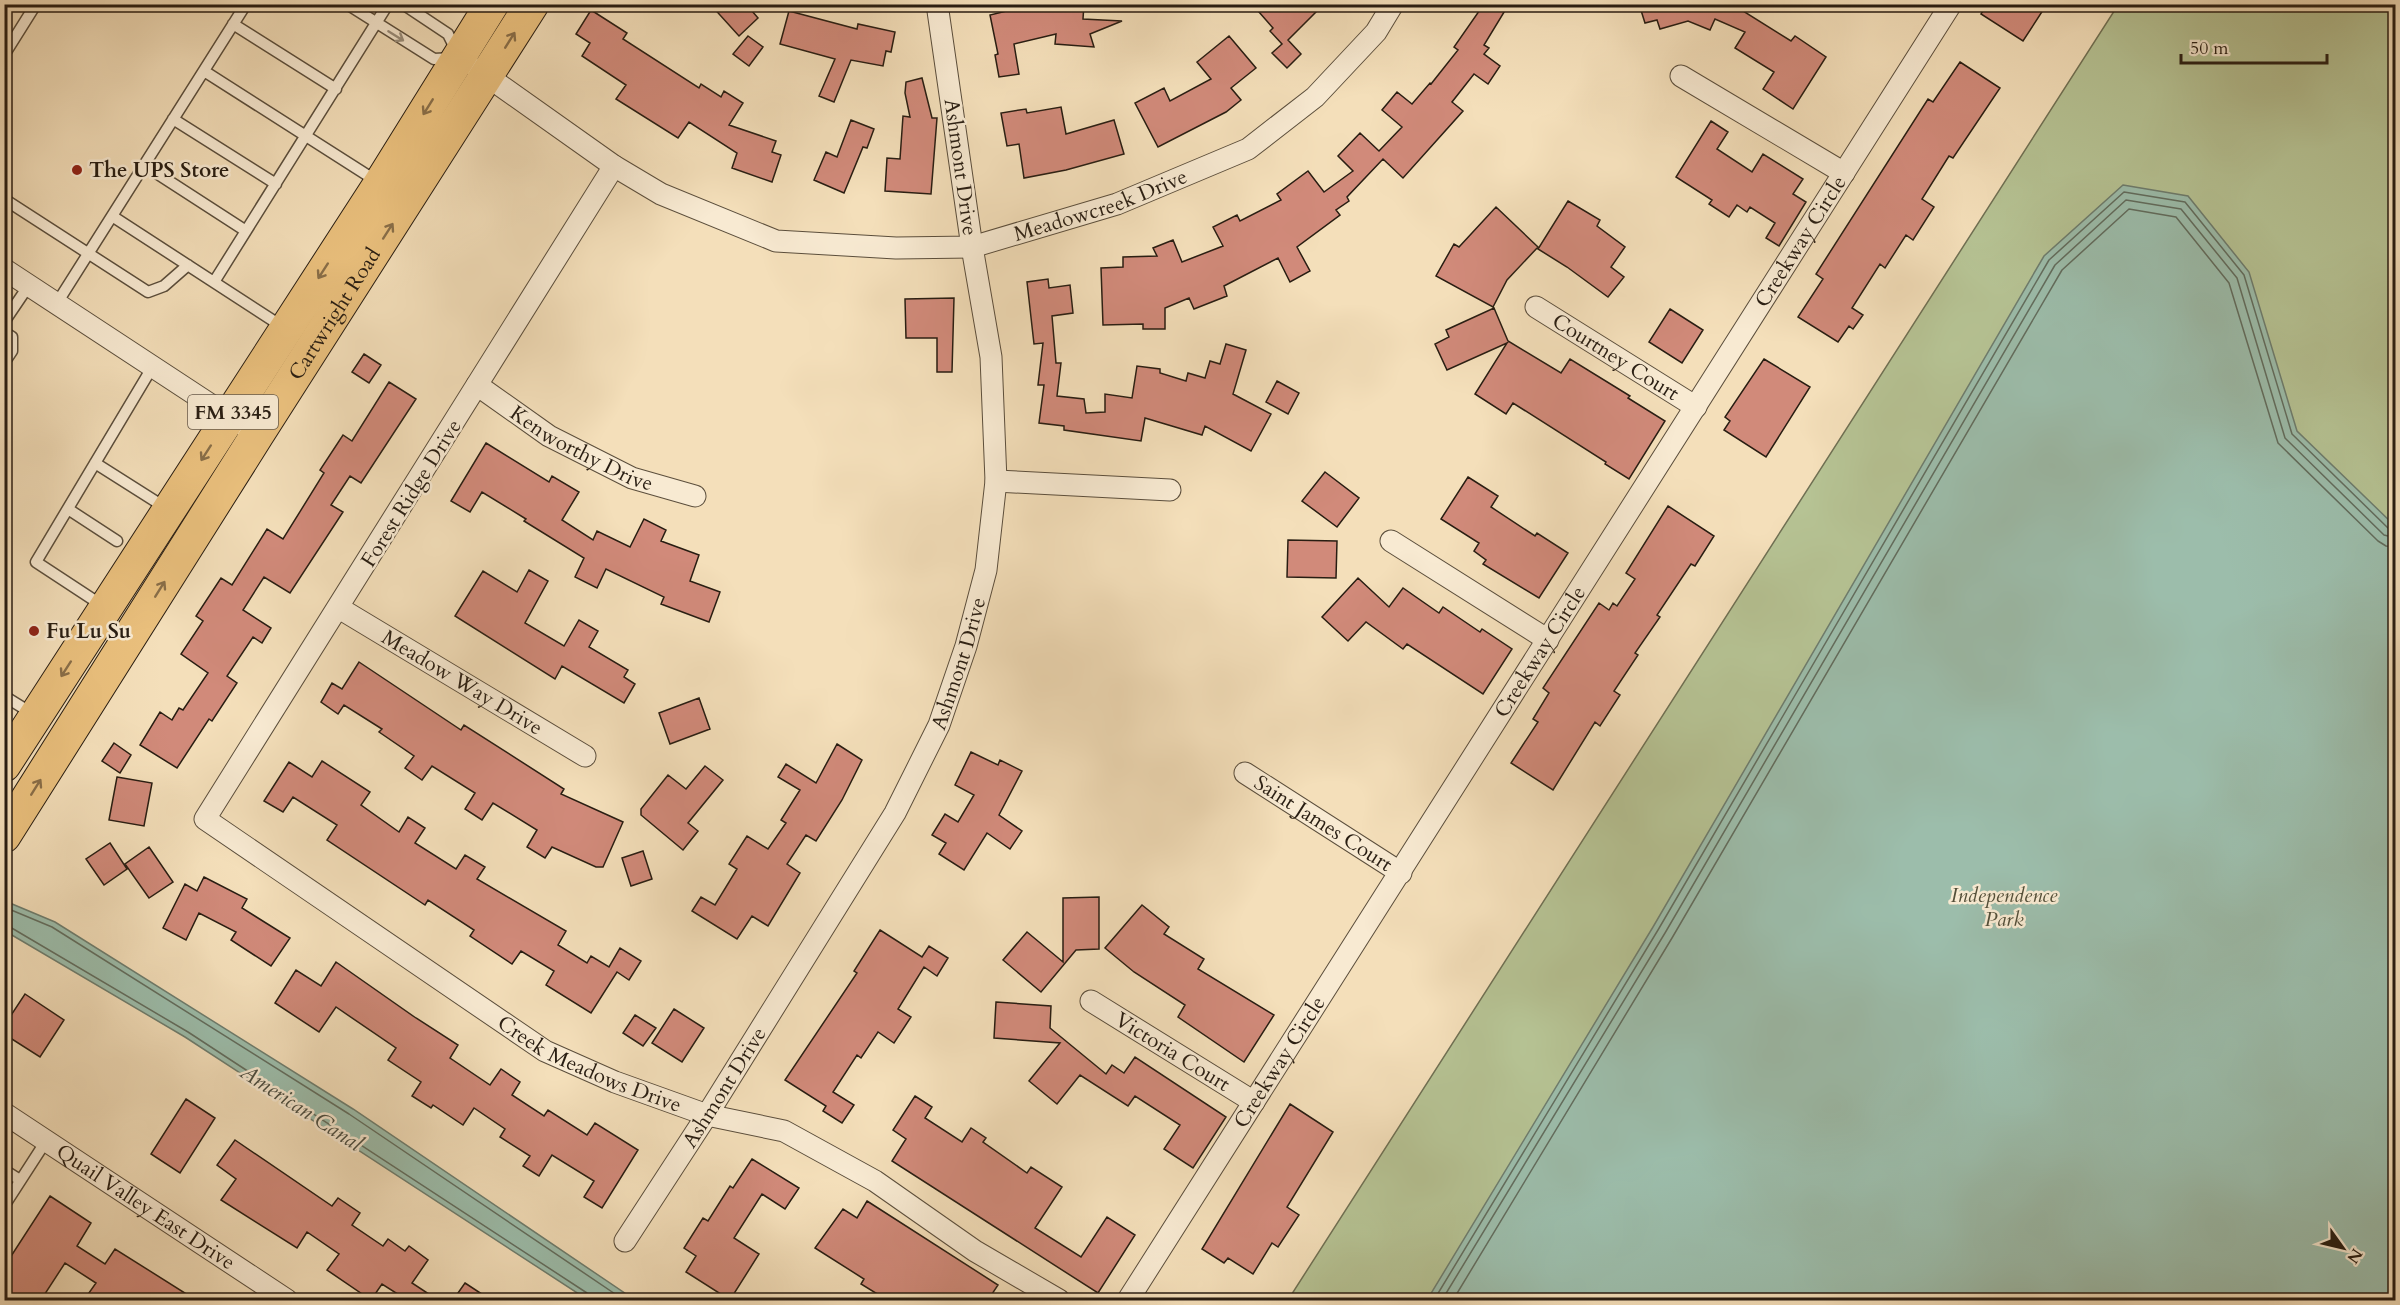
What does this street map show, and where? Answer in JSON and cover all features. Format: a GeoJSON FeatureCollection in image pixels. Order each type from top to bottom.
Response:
{"type":"FeatureCollection","features":[{"type":"Feature","properties":{"kind":"main road","name":"Cartwright Road"},"geometry":{"type":"LineString","coordinates":[[6,757],[36,716],[230,417],[380,184],[492,4]]}},
{"type":"Feature","properties":{"kind":"main road","name":"Cartwright Road"},"geometry":{"type":"LineString","coordinates":[[4,836],[532,4]]}},
{"type":"Feature","properties":{"kind":"street","name":"Ashmont Drive"},"geometry":{"type":"LineString","coordinates":[[625,1241],[707,1115],[895,813],[939,725],[966,646],[986,570],[996,481],[992,357],[972,247],[937,4]]}},
{"type":"Feature","properties":{"kind":"street","name":"Meadowcreek Drive"},"geometry":{"type":"LineString","coordinates":[[459,57],[614,166],[661,194],[776,241],[896,248],[972,247],[1117,204],[1248,149],[1316,97],[1376,32],[1394,4]]}},
{"type":"Feature","properties":{"kind":"street","name":"Creekway Circle"},"geometry":{"type":"LineString","coordinates":[[1128,1300],[1951,4]]}},
{"type":"Feature","properties":{"kind":"street"},"geometry":{"type":"LineString","coordinates":[[1681,76],[1844,173]]}},
{"type":"Feature","properties":{"kind":"street","name":"Forest Ridge Drive"},"geometry":{"type":"LineString","coordinates":[[205,819],[614,166]]}},
{"type":"Feature","properties":{"kind":"street"},"geometry":{"type":"LineString","coordinates":[[4,269],[257,435]]}},
{"type":"Feature","properties":{"kind":"street","name":"Courtney Court"},"geometry":{"type":"LineString","coordinates":[[1536,307],[1696,407]]}},
{"type":"Feature","properties":{"kind":"street","name":"Kenworthy Drive"},"geometry":{"type":"LineString","coordinates":[[477,386],[549,436],[632,478],[695,496]]}},
{"type":"Feature","properties":{"kind":"street"},"geometry":{"type":"LineString","coordinates":[[996,481],[1170,490]]}},
{"type":"Feature","properties":{"kind":"street"},"geometry":{"type":"LineString","coordinates":[[1391,542],[1548,640]]}},
{"type":"Feature","properties":{"kind":"street","name":"Meadow Way Drive"},"geometry":{"type":"LineString","coordinates":[[339,608],[585,756]]}},
{"type":"Feature","properties":{"kind":"street","name":"Saint James Court"},"geometry":{"type":"LineString","coordinates":[[1245,773],[1401,873]]}},
{"type":"Feature","properties":{"kind":"street","name":"Creek Meadows Drive"},"geometry":{"type":"LineString","coordinates":[[205,819],[545,1051],[615,1082],[707,1115],[784,1131],[875,1181],[975,1251],[1059,1300]]}},
{"type":"Feature","properties":{"kind":"street","name":"Victoria Court"},"geometry":{"type":"LineString","coordinates":[[1090,1001],[1254,1102]]}},
{"type":"Feature","properties":{"kind":"street","name":"Quail Valley East Drive"},"geometry":{"type":"LineString","coordinates":[[4,1113],[287,1300]]}},
{"type":"Feature","properties":{"kind":"lane"},"geometry":{"type":"LineString","coordinates":[[4,55],[36,4]]}},
{"type":"Feature","properties":{"kind":"lane"},"geometry":{"type":"LineString","coordinates":[[57,303],[246,4]]}},
{"type":"Feature","properties":{"kind":"lane"},"geometry":{"type":"LineString","coordinates":[[347,4],[434,59],[459,57],[448,34],[403,4]]}},
{"type":"Feature","properties":{"kind":"lane"},"geometry":{"type":"LineString","coordinates":[[214,282],[388,4]]}},
{"type":"Feature","properties":{"kind":"lane"},"geometry":{"type":"LineString","coordinates":[[233,24],[336,88]]}},
{"type":"Feature","properties":{"kind":"lane"},"geometry":{"type":"LineString","coordinates":[[204,70],[380,184]]}},
{"type":"Feature","properties":{"kind":"lane"},"geometry":{"type":"LineString","coordinates":[[173,119],[276,184]]}},
{"type":"Feature","properties":{"kind":"lane"},"geometry":{"type":"LineString","coordinates":[[144,165],[246,231]]}},
{"type":"Feature","properties":{"kind":"lane"},"geometry":{"type":"LineString","coordinates":[[4,200],[148,292],[164,286],[188,265]]}},
{"type":"Feature","properties":{"kind":"lane"},"geometry":{"type":"LineString","coordinates":[[112,216],[286,329]]}},
{"type":"Feature","properties":{"kind":"lane"},"geometry":{"type":"LineString","coordinates":[[4,322],[29,285]]}},
{"type":"Feature","properties":{"kind":"lane"},"geometry":{"type":"LineString","coordinates":[[4,332],[12,337],[12,351],[4,363]]}},
{"type":"Feature","properties":{"kind":"lane"},"geometry":{"type":"LineString","coordinates":[[106,608],[36,562],[153,366]]}},
{"type":"Feature","properties":{"kind":"lane"},"geometry":{"type":"LineString","coordinates":[[95,463],[169,510]]}},
{"type":"Feature","properties":{"kind":"lane"},"geometry":{"type":"LineString","coordinates":[[68,509],[117,541]]}},
{"type":"Feature","properties":{"kind":"lane"},"geometry":{"type":"LineString","coordinates":[[4,696],[36,716]]}},
{"type":"Feature","properties":{"kind":"lane"},"geometry":{"type":"LineString","coordinates":[[4,1206],[46,1141]]}},
{"type":"Feature","properties":{"kind":"lane"},"geometry":{"type":"LineString","coordinates":[[4,1170],[20,1180]]}},
{"type":"Feature","properties":{"kind":"green space","name":"Independence Park"},"geometry":{"type":"Polygon","coordinates":[[[2118,5],[2395,5],[2395,1300],[1288,1300],[2118,5]]]}},
{"type":"Feature","properties":{"kind":"water","name":"Independence Park"},"geometry":{"type":"Polygon","coordinates":[[[2123,185],[2188,196],[2249,272],[2297,431],[2395,526],[2395,1300],[1427,1300],[1653,927],[2044,256],[2123,185]]]}},
{"type":"Feature","properties":{"kind":"water","name":"American Canal"},"geometry":{"type":"Polygon","coordinates":[[[5,901],[55,922],[353,1109],[635,1300],[588,1300],[185,1037],[5,931],[5,901]]]}},
{"type":"Feature","properties":{"kind":"building"},"geometry":{"type":"Polygon","coordinates":[[[710,4],[746,4],[758,18],[739,36],[710,4]]]}},
{"type":"Feature","properties":{"kind":"building"},"geometry":{"type":"Polygon","coordinates":[[[1036,4],[1084,4],[1083,19],[1122,21],[1090,34],[1094,47],[1055,44],[1056,34],[1014,44],[1019,74],[999,77],[995,55],[998,54],[990,15],[1036,4]]]}},
{"type":"Feature","properties":{"kind":"building"},"geometry":{"type":"Polygon","coordinates":[[[1267,4],[1324,4],[1288,40],[1301,54],[1287,68],[1272,53],[1282,44],[1270,31],[1273,28],[1259,12],[1267,4]]]}},
{"type":"Feature","properties":{"kind":"building"},"geometry":{"type":"Polygon","coordinates":[[[1484,4],[1509,4],[1484,45],[1489,48],[1484,54],[1500,66],[1488,84],[1474,74],[1452,102],[1463,111],[1403,178],[1383,159],[1347,197],[1349,201],[1336,210],[1340,215],[1297,247],[1310,271],[1290,282],[1278,258],[1224,286],[1227,296],[1194,309],[1189,298],[1165,308],[1165,329],[1143,329],[1143,324],[1103,325],[1101,268],[1123,267],[1123,257],[1157,256],[1153,248],[1173,240],[1182,262],[1223,246],[1213,227],[1237,215],[1240,221],[1281,200],[1277,194],[1308,171],[1324,192],[1353,171],[1338,156],[1360,133],[1379,151],[1402,127],[1382,110],[1397,92],[1412,104],[1458,50],[1454,47],[1484,4]]]}},
{"type":"Feature","properties":{"kind":"building"},"geometry":{"type":"Polygon","coordinates":[[[1639,4],[1732,4],[1791,41],[1795,36],[1826,57],[1793,109],[1763,89],[1774,72],[1735,48],[1745,32],[1715,19],[1710,30],[1688,21],[1660,29],[1657,20],[1645,23],[1639,4]]]}},
{"type":"Feature","properties":{"kind":"building"},"geometry":{"type":"Polygon","coordinates":[[[1987,4],[2047,4],[2023,41],[1981,14],[1987,4]]]}},
{"type":"Feature","properties":{"kind":"building"},"geometry":{"type":"Polygon","coordinates":[[[591,10],[627,33],[623,39],[699,88],[701,84],[721,97],[724,91],[743,103],[729,125],[776,141],[772,152],[781,155],[772,182],[732,168],[737,153],[689,122],[678,138],[616,99],[626,85],[582,56],[590,43],[576,34],[591,10]]]}},
{"type":"Feature","properties":{"kind":"building"},"geometry":{"type":"Polygon","coordinates":[[[789,11],[857,29],[858,24],[895,32],[891,52],[886,51],[883,66],[851,60],[834,102],[819,96],[835,59],[780,44],[789,11]]]}},
{"type":"Feature","properties":{"kind":"building"},"geometry":{"type":"Polygon","coordinates":[[[748,36],[763,47],[749,66],[733,54],[748,36]]]}},
{"type":"Feature","properties":{"kind":"building"},"geometry":{"type":"Polygon","coordinates":[[[1229,36],[1256,68],[1231,88],[1241,100],[1226,112],[1158,147],[1135,103],[1164,88],[1170,101],[1211,79],[1197,62],[1229,36]]]}},
{"type":"Feature","properties":{"kind":"building"},"geometry":{"type":"Polygon","coordinates":[[[1960,62],[2000,88],[1953,158],[1949,156],[1922,199],[1934,207],[1913,240],[1906,235],[1885,268],[1880,264],[1852,308],[1863,315],[1853,329],[1849,326],[1838,342],[1798,317],[1823,279],[1816,274],[1928,99],[1933,102],[1960,62]]]}},
{"type":"Feature","properties":{"kind":"building"},"geometry":{"type":"Polygon","coordinates":[[[922,78],[932,118],[937,118],[931,194],[885,191],[887,158],[900,159],[903,116],[910,117],[905,93],[906,82],[922,78]]]}},
{"type":"Feature","properties":{"kind":"building"},"geometry":{"type":"Polygon","coordinates":[[[1061,107],[1066,134],[1114,120],[1124,154],[1066,170],[1024,178],[1019,144],[1007,146],[1001,113],[1026,109],[1027,113],[1061,107]]]}},
{"type":"Feature","properties":{"kind":"building"},"geometry":{"type":"Polygon","coordinates":[[[851,120],[874,129],[867,148],[863,147],[844,193],[814,180],[826,152],[837,157],[851,120]]]}},
{"type":"Feature","properties":{"kind":"building"},"geometry":{"type":"Polygon","coordinates":[[[1711,121],[1728,132],[1717,149],[1752,172],[1763,154],[1803,179],[1793,194],[1806,202],[1779,246],[1766,238],[1775,223],[1750,207],[1747,212],[1737,205],[1729,217],[1709,204],[1712,200],[1676,177],[1711,121]]]}},
{"type":"Feature","properties":{"kind":"building"},"geometry":{"type":"Polygon","coordinates":[[[1568,201],[1600,220],[1597,226],[1625,247],[1611,267],[1624,277],[1608,297],[1538,249],[1568,201]]]}},
{"type":"Feature","properties":{"kind":"building"},"geometry":{"type":"Polygon","coordinates":[[[1496,207],[1538,247],[1507,280],[1493,307],[1436,276],[1454,244],[1459,247],[1496,207]]]}},
{"type":"Feature","properties":{"kind":"building"},"geometry":{"type":"Polygon","coordinates":[[[1048,279],[1049,288],[1070,285],[1073,313],[1052,316],[1056,363],[1061,363],[1057,396],[1084,399],[1086,413],[1105,412],[1105,394],[1132,398],[1137,366],[1160,369],[1160,373],[1186,381],[1188,373],[1205,378],[1210,361],[1220,364],[1226,344],[1246,350],[1233,394],[1271,414],[1251,451],[1205,426],[1202,435],[1145,418],[1141,441],[1064,430],[1064,426],[1039,423],[1044,385],[1038,385],[1043,343],[1034,344],[1027,282],[1048,279]]]}},
{"type":"Feature","properties":{"kind":"building"},"geometry":{"type":"Polygon","coordinates":[[[954,298],[952,372],[937,372],[937,338],[906,338],[905,299],[954,298]]]}},
{"type":"Feature","properties":{"kind":"building"},"geometry":{"type":"Polygon","coordinates":[[[1494,308],[1508,341],[1561,373],[1570,359],[1630,396],[1628,398],[1665,421],[1629,479],[1513,403],[1506,414],[1475,394],[1507,343],[1447,370],[1435,344],[1449,337],[1446,330],[1494,308]]]}},
{"type":"Feature","properties":{"kind":"building"},"geometry":{"type":"Polygon","coordinates":[[[1670,309],[1703,330],[1682,363],[1649,342],[1670,309]]]}},
{"type":"Feature","properties":{"kind":"building"},"geometry":{"type":"Polygon","coordinates":[[[364,354],[381,365],[369,383],[352,372],[364,354]]]}},
{"type":"Feature","properties":{"kind":"building"},"geometry":{"type":"Polygon","coordinates":[[[1764,359],[1810,387],[1766,457],[1724,430],[1730,421],[1725,417],[1764,359]]]}},
{"type":"Feature","properties":{"kind":"building"},"geometry":{"type":"Polygon","coordinates":[[[1277,381],[1299,393],[1288,414],[1266,402],[1277,381]]]}},
{"type":"Feature","properties":{"kind":"building"},"geometry":{"type":"Polygon","coordinates":[[[389,382],[416,399],[361,483],[350,476],[331,505],[343,512],[290,593],[264,577],[243,610],[271,628],[262,643],[253,637],[227,676],[237,683],[212,721],[209,719],[177,768],[140,745],[160,712],[172,720],[179,708],[183,710],[208,673],[181,654],[203,621],[196,616],[221,578],[232,585],[267,529],[283,539],[324,473],[320,470],[343,435],[352,441],[389,382]]]}},
{"type":"Feature","properties":{"kind":"building"},"geometry":{"type":"Polygon","coordinates":[[[486,443],[549,482],[552,476],[579,492],[562,520],[593,540],[597,531],[630,547],[644,519],[666,530],[661,541],[699,555],[690,581],[720,592],[709,622],[661,604],[664,597],[606,569],[597,588],[575,577],[584,558],[482,492],[470,512],[451,501],[486,443]]]}},
{"type":"Feature","properties":{"kind":"building"},"geometry":{"type":"Polygon","coordinates":[[[1325,472],[1359,498],[1337,527],[1302,501],[1325,472]]]}},
{"type":"Feature","properties":{"kind":"building"},"geometry":{"type":"Polygon","coordinates":[[[1468,477],[1498,496],[1491,507],[1535,536],[1537,533],[1568,553],[1539,598],[1483,564],[1486,560],[1474,551],[1479,543],[1441,519],[1468,477]]]}},
{"type":"Feature","properties":{"kind":"building"},"geometry":{"type":"Polygon","coordinates":[[[1668,506],[1714,536],[1695,566],[1691,564],[1657,615],[1660,617],[1635,653],[1638,655],[1614,691],[1620,695],[1600,726],[1595,722],[1553,790],[1511,763],[1538,722],[1533,719],[1549,693],[1543,688],[1599,603],[1609,610],[1613,603],[1617,606],[1635,579],[1626,573],[1668,506]]]}},
{"type":"Feature","properties":{"kind":"building"},"geometry":{"type":"Polygon","coordinates":[[[1288,540],[1337,541],[1336,578],[1287,577],[1288,540]]]}},
{"type":"Feature","properties":{"kind":"building"},"geometry":{"type":"Polygon","coordinates":[[[529,570],[548,581],[525,623],[564,646],[579,620],[598,631],[589,647],[628,670],[624,677],[635,684],[624,703],[562,666],[555,679],[455,616],[483,571],[517,592],[529,570]]]}},
{"type":"Feature","properties":{"kind":"building"},"geometry":{"type":"Polygon","coordinates":[[[1358,578],[1389,607],[1403,588],[1439,613],[1443,607],[1480,632],[1482,629],[1512,649],[1483,694],[1407,644],[1403,649],[1366,622],[1348,641],[1322,617],[1358,578]]]}},
{"type":"Feature","properties":{"kind":"building"},"geometry":{"type":"Polygon","coordinates":[[[359,662],[461,730],[464,725],[564,789],[561,794],[623,822],[603,867],[596,867],[552,847],[545,858],[527,847],[537,830],[493,803],[482,820],[465,809],[475,793],[432,766],[422,780],[405,768],[414,756],[379,732],[382,729],[344,705],[338,714],[321,702],[332,683],[342,689],[359,662]]]}},
{"type":"Feature","properties":{"kind":"building"},"geometry":{"type":"Polygon","coordinates":[[[699,698],[710,729],[670,744],[659,713],[699,698]]]}},
{"type":"Feature","properties":{"kind":"building"},"geometry":{"type":"Polygon","coordinates":[[[114,743],[131,755],[120,773],[102,761],[114,743]]]}},
{"type":"Feature","properties":{"kind":"building"},"geometry":{"type":"Polygon","coordinates":[[[837,744],[862,760],[842,800],[816,841],[806,835],[787,864],[800,873],[768,926],[752,916],[737,939],[692,911],[701,897],[715,905],[737,869],[729,864],[747,836],[768,849],[786,823],[781,820],[800,790],[778,777],[786,764],[816,783],[837,744]]]}},
{"type":"Feature","properties":{"kind":"building"},"geometry":{"type":"Polygon","coordinates":[[[971,752],[998,765],[1000,760],[1022,771],[999,815],[1022,831],[1010,849],[987,833],[964,870],[939,854],[946,843],[932,835],[945,814],[958,822],[974,795],[955,785],[971,752]]]}},
{"type":"Feature","properties":{"kind":"building"},"geometry":{"type":"Polygon","coordinates":[[[322,761],[370,792],[361,805],[399,832],[408,817],[425,828],[415,843],[456,869],[465,855],[485,867],[477,879],[566,931],[558,945],[587,963],[591,956],[609,967],[620,948],[641,961],[629,980],[617,972],[591,1013],[546,985],[554,971],[521,951],[512,964],[470,936],[474,930],[428,900],[425,905],[327,840],[337,825],[293,797],[283,812],[264,801],[289,762],[312,777],[322,761]]]}},
{"type":"Feature","properties":{"kind":"building"},"geometry":{"type":"Polygon","coordinates":[[[705,766],[723,780],[688,823],[698,831],[683,850],[641,815],[641,809],[668,775],[686,789],[705,766]]]}},
{"type":"Feature","properties":{"kind":"building"},"geometry":{"type":"Polygon","coordinates":[[[117,777],[152,783],[144,826],[109,820],[117,777]]]}},
{"type":"Feature","properties":{"kind":"building"},"geometry":{"type":"Polygon","coordinates":[[[110,843],[127,869],[104,885],[86,859],[110,843]]]}},
{"type":"Feature","properties":{"kind":"building"},"geometry":{"type":"Polygon","coordinates":[[[149,847],[173,882],[149,898],[125,864],[149,847]]]}},
{"type":"Feature","properties":{"kind":"building"},"geometry":{"type":"Polygon","coordinates":[[[643,851],[652,879],[631,886],[622,858],[643,851]]]}},
{"type":"Feature","properties":{"kind":"building"},"geometry":{"type":"Polygon","coordinates":[[[204,877],[247,899],[242,908],[290,938],[271,966],[231,940],[236,932],[199,913],[186,940],[163,928],[185,884],[197,891],[204,877]]]}},
{"type":"Feature","properties":{"kind":"building"},"geometry":{"type":"Polygon","coordinates":[[[1099,897],[1099,949],[1076,950],[1041,992],[1003,960],[1027,932],[1063,962],[1063,898],[1099,897]]]}},
{"type":"Feature","properties":{"kind":"building"},"geometry":{"type":"Polygon","coordinates":[[[1142,905],[1169,927],[1164,934],[1204,959],[1198,969],[1274,1015],[1244,1062],[1178,1017],[1185,1005],[1134,972],[1105,948],[1142,905]]]}},
{"type":"Feature","properties":{"kind":"building"},"geometry":{"type":"Polygon","coordinates":[[[880,930],[922,957],[929,946],[948,958],[937,976],[924,967],[898,1009],[911,1017],[894,1043],[878,1032],[861,1058],[857,1055],[833,1092],[854,1105],[842,1123],[823,1111],[826,1106],[785,1080],[857,973],[854,971],[880,930]]]}},
{"type":"Feature","properties":{"kind":"building"},"geometry":{"type":"Polygon","coordinates":[[[336,962],[458,1045],[450,1058],[490,1085],[501,1069],[520,1082],[512,1095],[544,1116],[548,1110],[587,1135],[595,1123],[638,1150],[602,1208],[584,1197],[594,1181],[552,1155],[539,1176],[523,1166],[530,1156],[500,1137],[505,1129],[474,1108],[463,1125],[433,1105],[431,1108],[412,1096],[421,1082],[388,1060],[396,1048],[336,1007],[319,1032],[275,1003],[296,970],[321,986],[336,962]]]}},
{"type":"Feature","properties":{"kind":"building"},"geometry":{"type":"Polygon","coordinates":[[[25,994],[64,1020],[40,1057],[4,1034],[4,1026],[25,994]]]}},
{"type":"Feature","properties":{"kind":"building"},"geometry":{"type":"Polygon","coordinates":[[[996,1002],[1051,1006],[1050,1028],[1106,1074],[1112,1065],[1124,1073],[1135,1057],[1226,1117],[1193,1168],[1164,1149],[1180,1125],[1135,1096],[1128,1106],[1080,1075],[1057,1104],[1029,1081],[1060,1043],[994,1038],[996,1002]]]}},
{"type":"Feature","properties":{"kind":"building"},"geometry":{"type":"Polygon","coordinates":[[[674,1009],[704,1028],[682,1062],[652,1043],[674,1009]]]}},
{"type":"Feature","properties":{"kind":"building"},"geometry":{"type":"Polygon","coordinates":[[[635,1015],[656,1028],[643,1046],[623,1033],[635,1015]]]}},
{"type":"Feature","properties":{"kind":"building"},"geometry":{"type":"Polygon","coordinates":[[[915,1096],[932,1107],[925,1118],[962,1142],[971,1128],[986,1138],[983,1142],[1027,1173],[1031,1167],[1062,1187],[1035,1228],[1081,1257],[1107,1217],[1135,1235],[1098,1293],[892,1161],[906,1139],[893,1130],[915,1096]]]}},
{"type":"Feature","properties":{"kind":"building"},"geometry":{"type":"Polygon","coordinates":[[[186,1099],[215,1118],[180,1173],[151,1154],[186,1099]]]}},
{"type":"Feature","properties":{"kind":"building"},"geometry":{"type":"Polygon","coordinates":[[[1290,1104],[1333,1132],[1287,1207],[1299,1215],[1278,1247],[1272,1243],[1253,1274],[1228,1258],[1224,1263],[1202,1249],[1290,1104]]]}},
{"type":"Feature","properties":{"kind":"building"},"geometry":{"type":"Polygon","coordinates":[[[235,1140],[332,1206],[338,1198],[360,1213],[352,1225],[383,1246],[388,1239],[405,1251],[409,1246],[428,1260],[412,1283],[438,1300],[407,1300],[382,1284],[371,1300],[327,1270],[339,1254],[307,1232],[297,1248],[221,1200],[236,1179],[217,1165],[235,1140]]]}},
{"type":"Feature","properties":{"kind":"building"},"geometry":{"type":"Polygon","coordinates":[[[752,1159],[799,1188],[785,1209],[762,1194],[734,1238],[759,1254],[730,1300],[686,1272],[696,1256],[684,1248],[703,1218],[708,1221],[730,1186],[733,1188],[752,1159]]]}},
{"type":"Feature","properties":{"kind":"building"},"geometry":{"type":"Polygon","coordinates":[[[50,1196],[91,1223],[77,1246],[105,1264],[115,1249],[196,1300],[84,1300],[96,1283],[65,1263],[41,1300],[4,1300],[4,1267],[50,1196]]]}},
{"type":"Feature","properties":{"kind":"building"},"geometry":{"type":"Polygon","coordinates":[[[867,1201],[998,1285],[988,1300],[887,1300],[861,1284],[864,1279],[815,1248],[843,1209],[857,1218],[867,1201]]]}},
{"type":"Feature","properties":{"kind":"building"},"geometry":{"type":"Polygon","coordinates":[[[465,1283],[491,1300],[453,1300],[465,1283]]]}},
{"type":"Feature","properties":{"kind":"place","name":"The UPS Store"},"geometry":{"type":"Point","coordinates":[77,170]}},
{"type":"Feature","properties":{"kind":"place","name":"Fu Lu Su"},"geometry":{"type":"Point","coordinates":[34,631]}}]}
